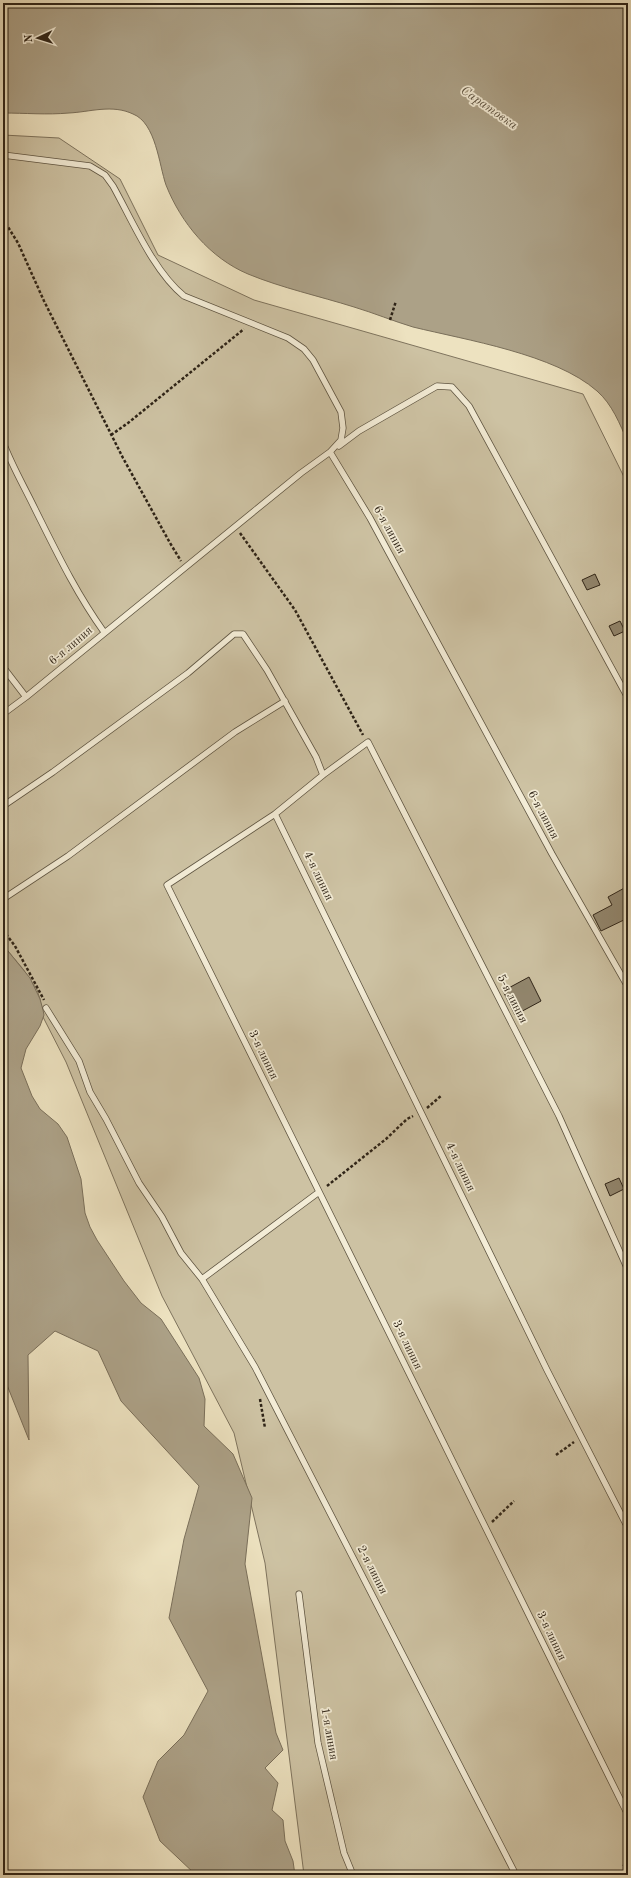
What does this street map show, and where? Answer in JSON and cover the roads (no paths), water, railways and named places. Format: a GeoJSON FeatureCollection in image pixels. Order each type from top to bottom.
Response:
{"type":"FeatureCollection","features":[{"type":"Feature","properties":{"kind":"lane"},"geometry":{"type":"LineString","coordinates":[[3,155],[90,166],[105,174],[162,274],[173,288],[184,296],[288,338],[304,349],[313,360],[341,412],[343,428],[341,440],[330,452]]}},
{"type":"Feature","properties":{"kind":"lane"},"geometry":{"type":"LineString","coordinates":[[330,452],[359,431],[437,386],[452,387],[469,406],[628,698]]}},
{"type":"Feature","properties":{"kind":"lane"},"geometry":{"type":"LineString","coordinates":[[3,442],[11,464],[64,567],[81,598],[104,632]]}},
{"type":"Feature","properties":{"kind":"lane","name":"6-я линия"},"geometry":{"type":"LineString","coordinates":[[3,714],[26,698],[104,632],[301,472],[330,452],[370,518],[552,854],[628,987]]}},
{"type":"Feature","properties":{"kind":"lane"},"geometry":{"type":"LineString","coordinates":[[3,806],[53,772],[188,673],[234,634],[243,634],[285,702],[316,757],[323,775],[276,814]]}},
{"type":"Feature","properties":{"kind":"lane"},"geometry":{"type":"LineString","coordinates":[[3,667],[26,698]]}},
{"type":"Feature","properties":{"kind":"lane"},"geometry":{"type":"LineString","coordinates":[[3,899],[68,856],[235,732],[285,702]]}},
{"type":"Feature","properties":{"kind":"lane","name":"5-я линия"},"geometry":{"type":"LineString","coordinates":[[323,775],[368,742],[559,1116],[628,1270]]}},
{"type":"Feature","properties":{"kind":"lane","name":"3-я линия"},"geometry":{"type":"LineString","coordinates":[[276,814],[167,885],[628,1815]]}},
{"type":"Feature","properties":{"kind":"lane","name":"4-я линия"},"geometry":{"type":"LineString","coordinates":[[276,814],[421,1113],[581,1437],[628,1528]]}},
{"type":"Feature","properties":{"kind":"lane","name":"2-я линия"},"geometry":{"type":"LineString","coordinates":[[46,1008],[79,1061],[90,1092],[106,1119],[139,1183],[162,1217],[181,1253],[202,1279],[255,1367],[516,1875]]}},
{"type":"Feature","properties":{"kind":"lane"},"geometry":{"type":"LineString","coordinates":[[202,1279],[319,1192]]}},
{"type":"Feature","properties":{"kind":"lane","name":"1-я линия"},"geometry":{"type":"LineString","coordinates":[[298,1594],[318,1743],[344,1853],[353,1875]]}},
{"type":"Feature","properties":{"kind":"water","name":"Саратовка"},"geometry":{"type":"Polygon","coordinates":[[[3,3],[628,3],[628,443],[615,415],[602,396],[579,378],[558,367],[509,350],[413,327],[354,307],[274,284],[248,274],[221,259],[198,238],[180,213],[166,185],[152,135],[141,119],[133,114],[117,109],[101,109],[61,114],[3,113],[3,3]]]}},
{"type":"Feature","properties":{"kind":"water"},"geometry":{"type":"Polygon","coordinates":[[[3,945],[30,978],[40,999],[44,1015],[40,1026],[26,1049],[21,1068],[32,1096],[40,1109],[58,1124],[67,1137],[81,1179],[85,1213],[90,1227],[124,1281],[141,1303],[161,1319],[199,1378],[205,1399],[204,1426],[233,1454],[252,1498],[245,1564],[276,1733],[283,1750],[265,1768],[278,1783],[272,1810],[283,1820],[285,1841],[293,1861],[295,1875],[196,1875],[160,1841],[143,1797],[158,1761],[184,1735],[208,1691],[169,1618],[184,1539],[199,1486],[121,1401],[98,1351],[55,1331],[28,1355],[29,1440],[3,1375],[3,945]]]}}]}
